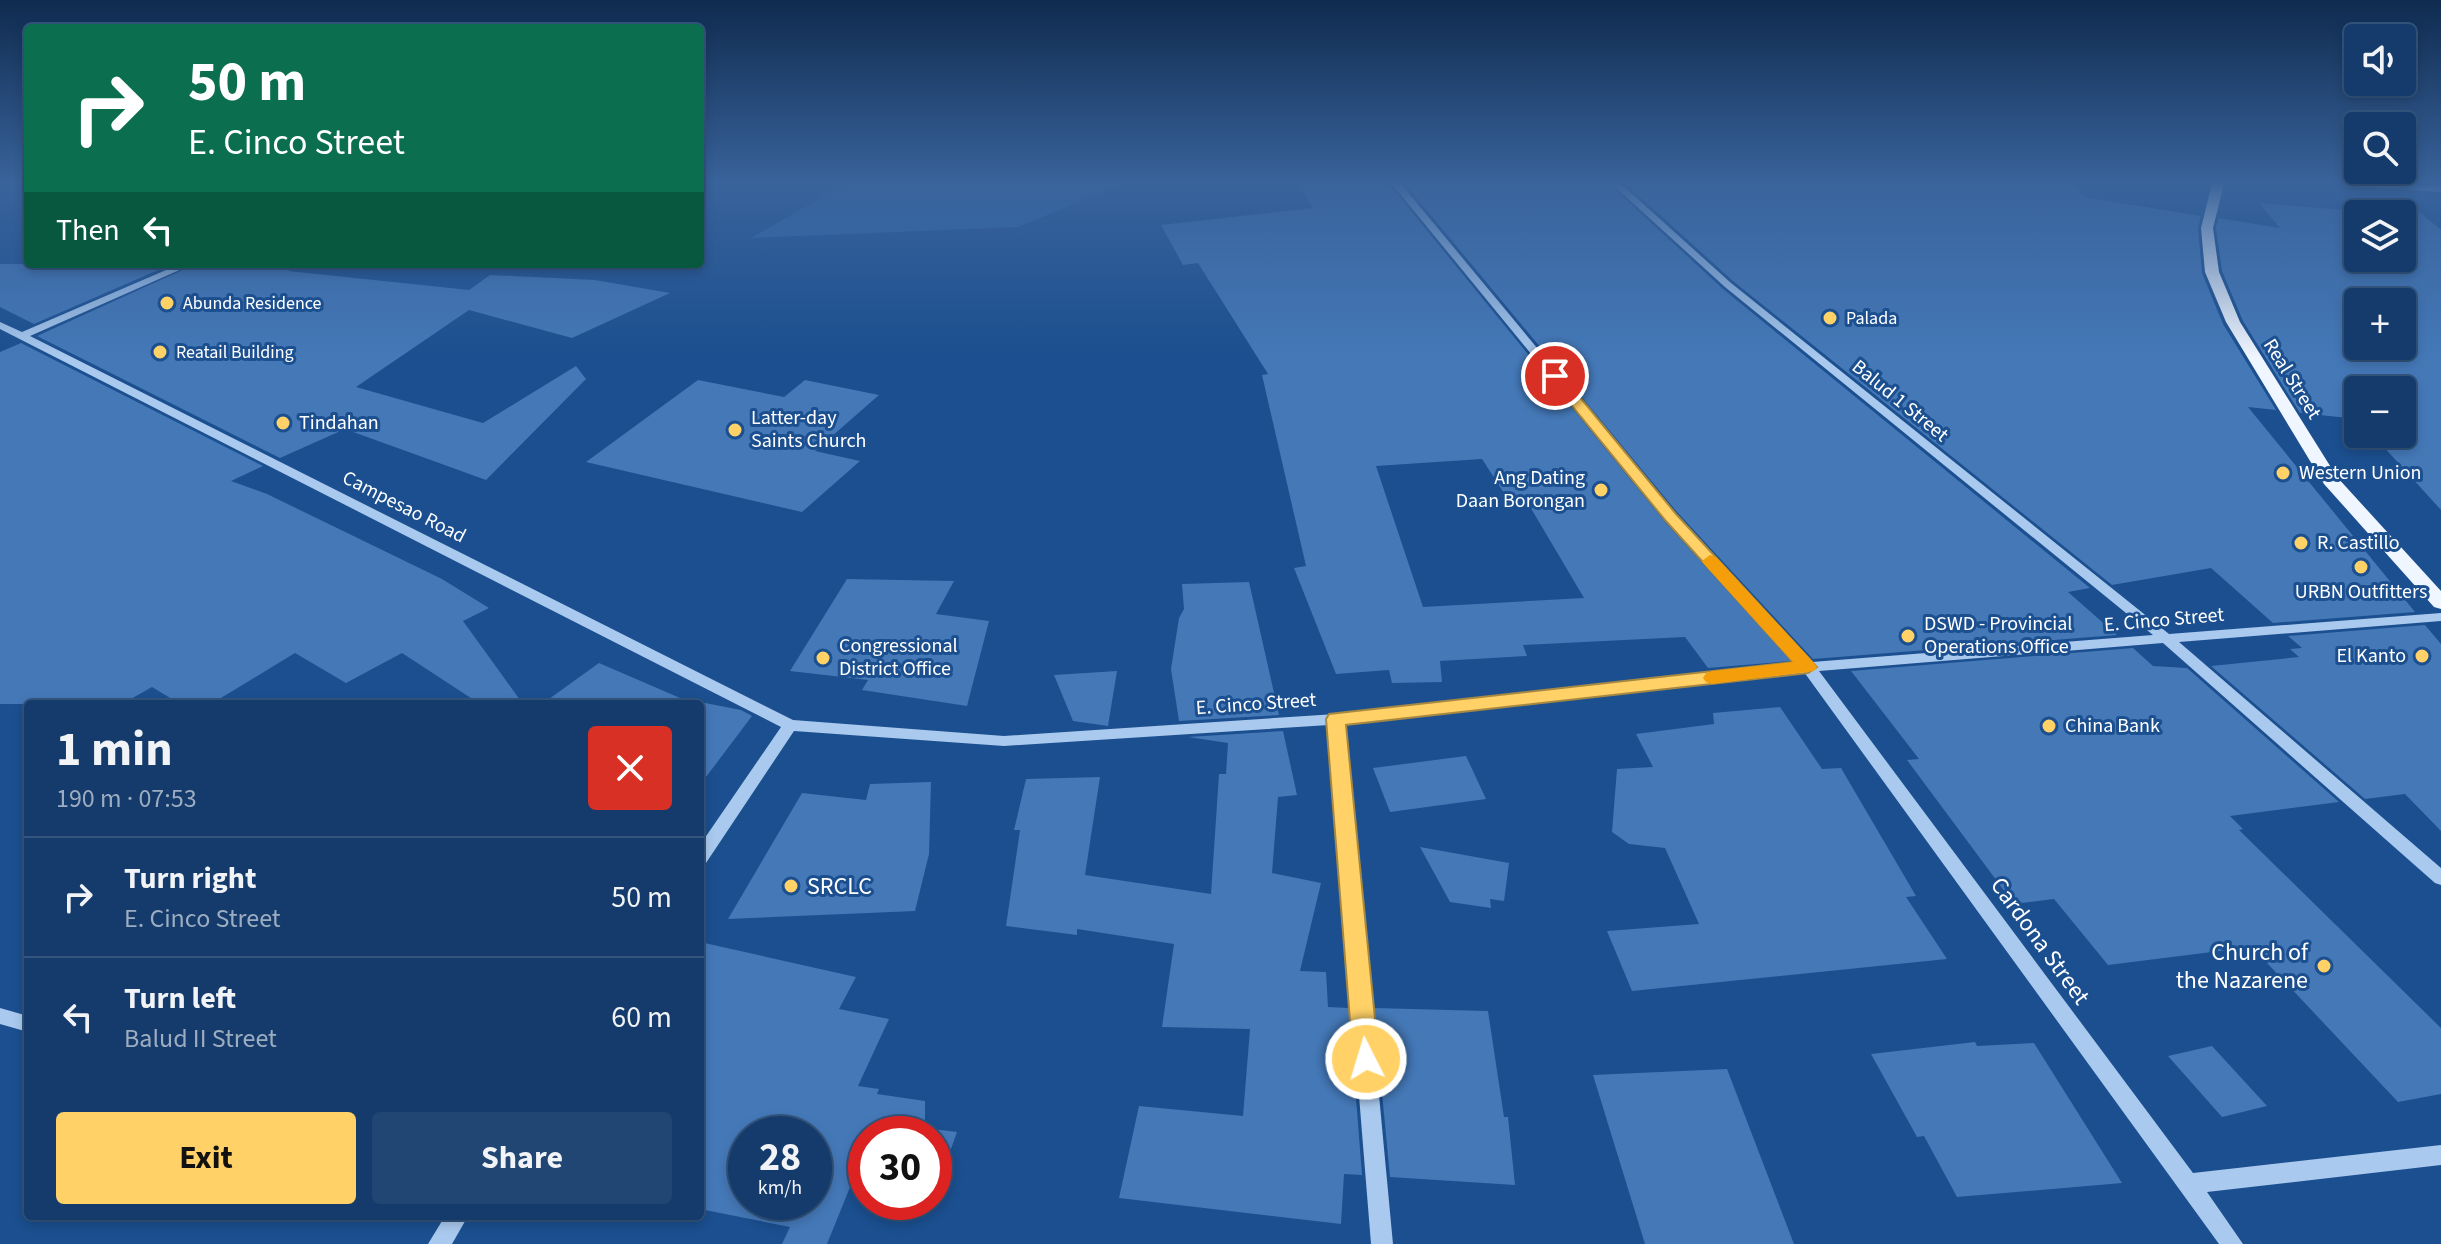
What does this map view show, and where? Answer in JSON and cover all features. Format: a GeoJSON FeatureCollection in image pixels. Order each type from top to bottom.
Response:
{"type":"FeatureCollection","features":[{"type":"Feature","properties":{"kind":"main road","name":"Real Street"},"geometry":{"type":"LineString","coordinates":[[2209,242],[2212,272],[2233,322],[2330,480],[2441,603]]}},
{"type":"Feature","properties":{"kind":"street","name":"Cardona Street"},"geometry":{"type":"LineString","coordinates":[[1444,242],[1671,517],[1808,667],[2232,1244]]}},
{"type":"Feature","properties":{"kind":"street","name":"Balud 1 Street"},"geometry":{"type":"LineString","coordinates":[[1680,242],[1728,285],[2168,640],[2441,878]]}},
{"type":"Feature","properties":{"kind":"street"},"geometry":{"type":"LineString","coordinates":[[22,336],[179,268]]}},
{"type":"Feature","properties":{"kind":"street","name":"Campesao Road"},"geometry":{"type":"LineString","coordinates":[[0,325],[790,725]]}},
{"type":"Feature","properties":{"kind":"street","name":"E. Cinco Street"},"geometry":{"type":"LineString","coordinates":[[790,725],[1004,741],[1336,719],[1808,667],[2441,617]]}},
{"type":"Feature","properties":{"kind":"street"},"geometry":{"type":"LineString","coordinates":[[1336,719],[1382,1244]]}},
{"type":"Feature","properties":{"kind":"street"},"geometry":{"type":"LineString","coordinates":[[704,852],[790,725]]}},
{"type":"Feature","properties":{"kind":"street"},"geometry":{"type":"LineString","coordinates":[[0,1016],[24,1023]]}},
{"type":"Feature","properties":{"kind":"street"},"geometry":{"type":"LineString","coordinates":[[2188,1184],[2441,1155]]}},
{"type":"Feature","properties":{"kind":"street"},"geometry":{"type":"LineString","coordinates":[[439,1244],[454,1220]]}},
{"type":"Feature","properties":{"kind":"building"},"geometry":{"type":"Polygon","coordinates":[[[1170,242],[1436,242],[1665,522],[1791,661],[1708,668],[1685,637],[1523,645],[1527,656],[1440,661],[1442,682],[1392,683],[1389,670],[1336,674],[1294,568],[1306,566],[1262,375],[1268,374],[1198,263],[1183,265],[1170,242]],[[1482,459],[1376,466],[1423,607],[1584,598],[1529,505],[1513,507],[1482,459]]]}},
{"type":"Feature","properties":{"kind":"building"},"geometry":{"type":"Polygon","coordinates":[[[1453,242],[1672,242],[1723,289],[2090,588],[2068,592],[2117,635],[1813,659],[1677,512],[1453,242]]]}},
{"type":"Feature","properties":{"kind":"building"},"geometry":{"type":"Polygon","coordinates":[[[1690,242],[2199,242],[2202,273],[2223,324],[2276,410],[2248,407],[2415,612],[2273,623],[2211,568],[2112,585],[1733,281],[1690,242]]]}},
{"type":"Feature","properties":{"kind":"building"},"geometry":{"type":"Polygon","coordinates":[[[2218,242],[2344,242],[2344,272],[2416,272],[2416,242],[2441,242],[2441,510],[2385,448],[2416,448],[2416,376],[2344,376],[2344,418],[2300,413],[2243,321],[2222,271],[2218,242]]]}},
{"type":"Feature","properties":{"kind":"building"},"geometry":{"type":"Polygon","coordinates":[[[0,264],[24,264],[24,268],[163,268],[34,324],[0,307],[0,264]]]}},
{"type":"Feature","properties":{"kind":"building"},"geometry":{"type":"Polygon","coordinates":[[[187,268],[294,268],[288,271],[469,290],[490,275],[595,280],[670,293],[572,338],[469,310],[356,387],[483,423],[576,366],[586,379],[486,480],[345,429],[280,458],[37,336],[187,268]]]}},
{"type":"Feature","properties":{"kind":"building"},"geometry":{"type":"Polygon","coordinates":[[[21,343],[263,466],[231,481],[267,494],[442,579],[489,608],[463,621],[520,700],[474,700],[402,653],[346,683],[295,653],[218,700],[173,700],[152,687],[129,700],[24,700],[24,704],[0,704],[0,352],[21,343]]]}},
{"type":"Feature","properties":{"kind":"building","name":"Latter-day Saints Church"},"geometry":{"type":"Polygon","coordinates":[[[698,380],[784,397],[805,380],[879,395],[815,451],[860,461],[802,512],[586,462],[698,380]]]}},
{"type":"Feature","properties":{"kind":"building"},"geometry":{"type":"Polygon","coordinates":[[[847,579],[954,581],[936,614],[989,621],[967,706],[862,690],[868,680],[790,671],[847,579]]]}},
{"type":"Feature","properties":{"kind":"building"},"geometry":{"type":"Polygon","coordinates":[[[1249,582],[1279,715],[1179,721],[1171,669],[1179,618],[1184,609],[1182,584],[1249,582]]]}},
{"type":"Feature","properties":{"kind":"building"},"geometry":{"type":"Polygon","coordinates":[[[2425,625],[2441,644],[2441,831],[2405,794],[2365,799],[2211,666],[2299,657],[2290,649],[2302,648],[2288,636],[2425,625]]]}},
{"type":"Feature","properties":{"kind":"building"},"geometry":{"type":"Polygon","coordinates":[[[2133,648],[2153,666],[2187,668],[2339,802],[2230,816],[2243,829],[2239,830],[2441,1028],[2441,1094],[2398,1102],[2252,947],[2108,965],[2054,899],[2014,904],[1907,760],[1919,759],[1851,671],[2133,648]]]}},
{"type":"Feature","properties":{"kind":"building"},"geometry":{"type":"Polygon","coordinates":[[[599,663],[685,700],[548,700],[599,663]]]}},
{"type":"Feature","properties":{"kind":"building"},"geometry":{"type":"Polygon","coordinates":[[[1117,671],[1108,726],[1073,721],[1054,675],[1117,671]]]}},
{"type":"Feature","properties":{"kind":"building"},"geometry":{"type":"Polygon","coordinates":[[[704,703],[741,710],[752,716],[704,780],[704,703]]]}},
{"type":"Feature","properties":{"kind":"building"},"geometry":{"type":"Polygon","coordinates":[[[1780,707],[1822,769],[1841,768],[1916,896],[1906,897],[1947,959],[1632,991],[1607,931],[1699,924],[1665,848],[1629,844],[1612,832],[1617,769],[1653,767],[1636,734],[1714,724],[1713,713],[1780,707]]]}},
{"type":"Feature","properties":{"kind":"building"},"geometry":{"type":"Polygon","coordinates":[[[1283,731],[1297,795],[1278,797],[1272,873],[1321,883],[1300,971],[1326,972],[1328,1007],[1349,1008],[1362,1175],[1344,1174],[1341,1224],[1119,1198],[1139,1106],[1243,1116],[1250,1029],[1162,1027],[1174,944],[1077,929],[1077,935],[1006,926],[1020,830],[1014,830],[1026,779],[1100,777],[1085,875],[1211,894],[1219,774],[1226,774],[1228,743],[1188,737],[1283,731]]]}},
{"type":"Feature","properties":{"kind":"building"},"geometry":{"type":"Polygon","coordinates":[[[1466,756],[1486,799],[1390,812],[1373,768],[1466,756]]]}},
{"type":"Feature","properties":{"kind":"building"},"geometry":{"type":"Polygon","coordinates":[[[931,782],[929,854],[915,911],[728,919],[802,793],[866,800],[870,784],[931,782]]]}},
{"type":"Feature","properties":{"kind":"building"},"geometry":{"type":"Polygon","coordinates":[[[1420,847],[1509,863],[1504,901],[1490,899],[1491,908],[1450,902],[1420,847]]]}},
{"type":"Feature","properties":{"kind":"building"},"geometry":{"type":"Polygon","coordinates":[[[704,943],[856,977],[839,1009],[889,1019],[858,1086],[879,1089],[877,1094],[925,1101],[925,1116],[848,1116],[848,1192],[827,1244],[782,1244],[790,1227],[755,1220],[832,1220],[832,1116],[728,1116],[728,1215],[704,1210],[704,943]]]}},
{"type":"Feature","properties":{"kind":"building"},"geometry":{"type":"Polygon","coordinates":[[[1374,1008],[1488,1011],[1504,1117],[1508,1117],[1515,1185],[1390,1177],[1374,1008]]]}},
{"type":"Feature","properties":{"kind":"building"},"geometry":{"type":"Polygon","coordinates":[[[1975,1042],[1977,1046],[2034,1043],[2122,1183],[1957,1197],[1924,1136],[1917,1137],[1871,1054],[1975,1042]]]}},
{"type":"Feature","properties":{"kind":"building"},"geometry":{"type":"Polygon","coordinates":[[[2212,1046],[2267,1106],[2222,1117],[2168,1056],[2212,1046]]]}},
{"type":"Feature","properties":{"kind":"building"},"geometry":{"type":"Polygon","coordinates":[[[1727,1069],[1794,1244],[1645,1244],[1593,1075],[1727,1069]]]}},
{"type":"Feature","properties":{"kind":"slow traffic"},"geometry":{"type":"LineString","coordinates":[[1710,561],[1808,667],[1712,678]]}},
{"type":"Feature","properties":{"kind":"place","name":"Abunda Residence"},"geometry":{"type":"Point","coordinates":[167,303]}},
{"type":"Feature","properties":{"kind":"place","name":"Palada"},"geometry":{"type":"Point","coordinates":[1830,318]}},
{"type":"Feature","properties":{"kind":"place","name":"Reatail Building"},"geometry":{"type":"Point","coordinates":[160,352]}},
{"type":"Feature","properties":{"kind":"place","name":"Tindahan"},"geometry":{"type":"Point","coordinates":[283,423]}},
{"type":"Feature","properties":{"kind":"place","name":"Latter-day Saints Church"},"geometry":{"type":"Point","coordinates":[735,430]}},
{"type":"Feature","properties":{"kind":"place","name":"Western Union"},"geometry":{"type":"Point","coordinates":[2283,473]}},
{"type":"Feature","properties":{"kind":"place","name":"Ang Dating Daan Borongan"},"geometry":{"type":"Point","coordinates":[1601,490]}},
{"type":"Feature","properties":{"kind":"place","name":"R. Castillo"},"geometry":{"type":"Point","coordinates":[2301,543]}},
{"type":"Feature","properties":{"kind":"place","name":"URBN Outfitters"},"geometry":{"type":"Point","coordinates":[2361,567]}},
{"type":"Feature","properties":{"kind":"place","name":"DSWD - Provincial Operations Office"},"geometry":{"type":"Point","coordinates":[1908,636]}},
{"type":"Feature","properties":{"kind":"place","name":"El Kanto"},"geometry":{"type":"Point","coordinates":[2422,656]}},
{"type":"Feature","properties":{"kind":"place","name":"Congressional District Office"},"geometry":{"type":"Point","coordinates":[823,658]}},
{"type":"Feature","properties":{"kind":"place","name":"China Bank"},"geometry":{"type":"Point","coordinates":[2049,726]}},
{"type":"Feature","properties":{"kind":"place","name":"SRCLC"},"geometry":{"type":"Point","coordinates":[791,886]}},
{"type":"Feature","properties":{"kind":"place","name":"Church of the Nazarene"},"geometry":{"type":"Point","coordinates":[2324,966]}},
{"type":"Feature","properties":{"kind":"route"},"geometry":{"type":"LineString","coordinates":[[1366,1059],[1336,719],[1808,667],[1671,517],[1555,376]]}}]}
